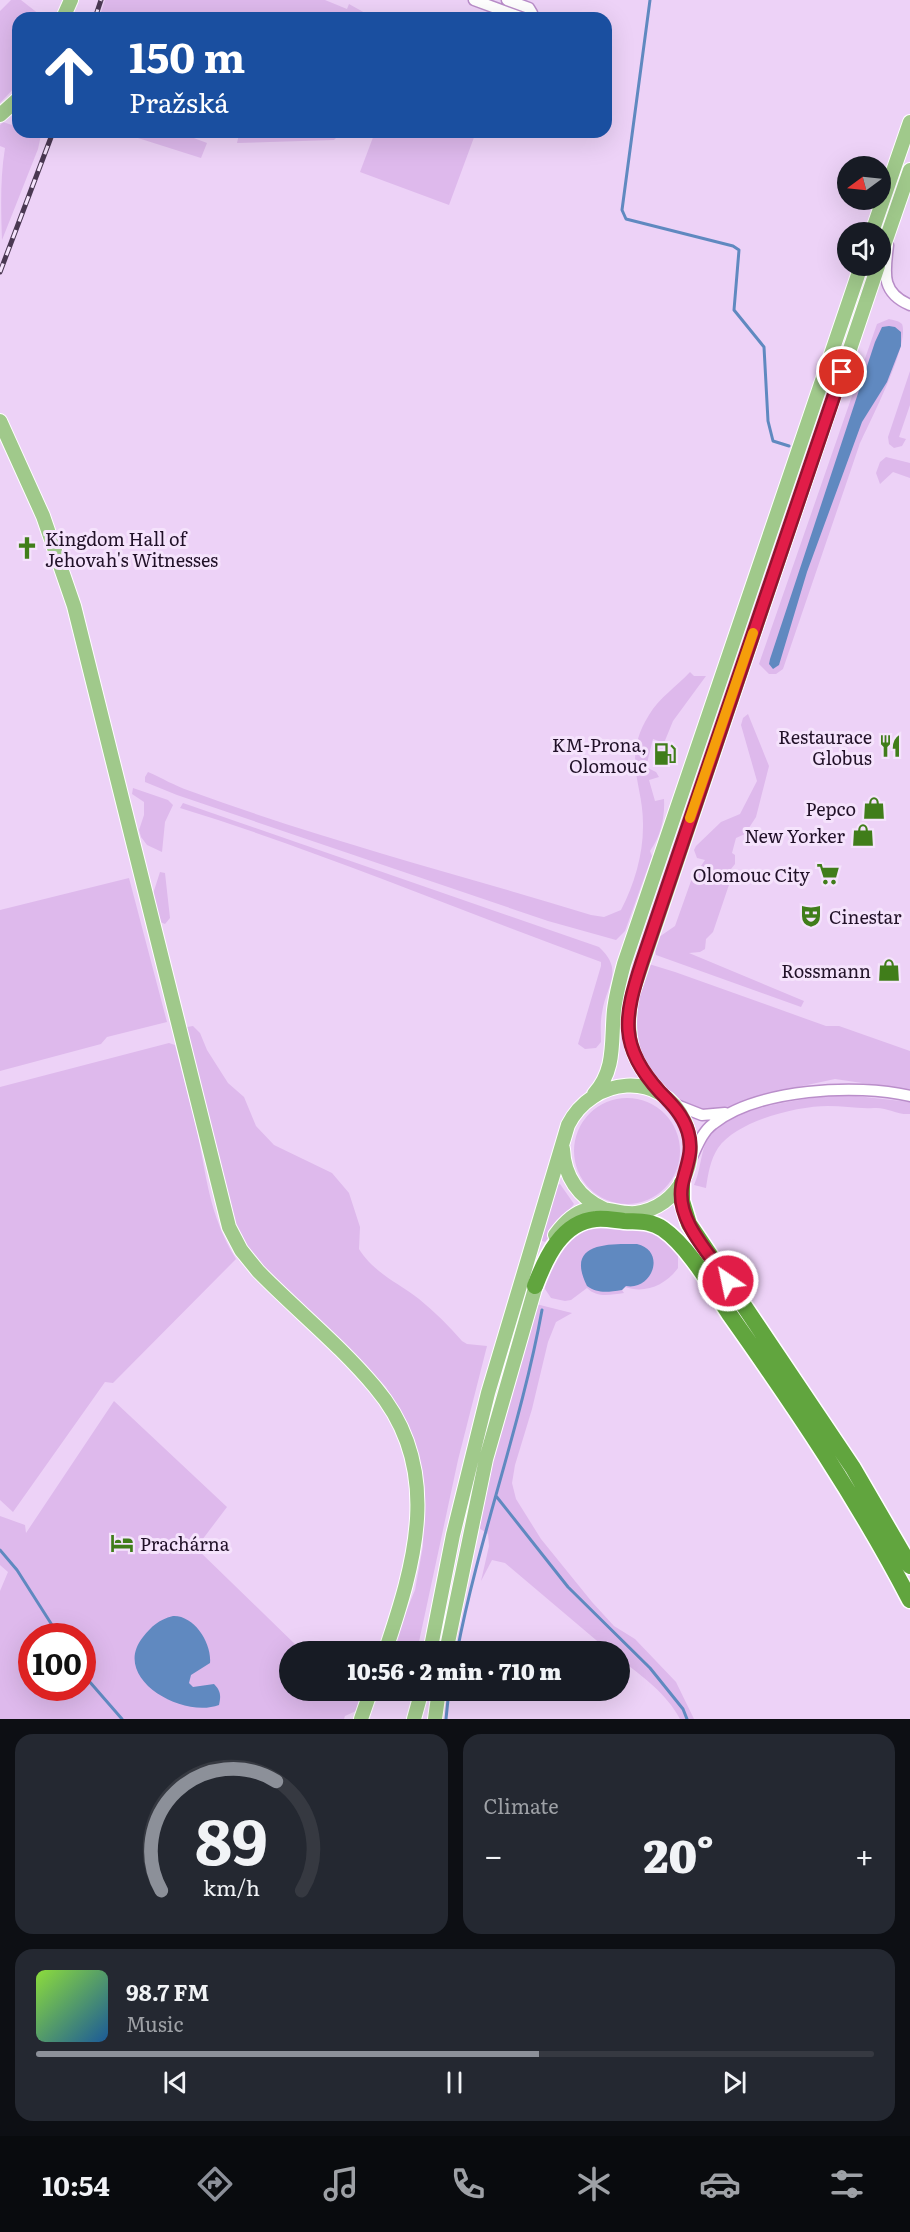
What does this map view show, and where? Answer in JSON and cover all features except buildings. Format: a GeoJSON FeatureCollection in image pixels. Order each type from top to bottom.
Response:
{"type":"FeatureCollection","features":[{"type":"Feature","properties":{"kind":"highway"},"geometry":{"type":"LineString","coordinates":[[682,1183],[682,1201],[689,1224],[847,1459],[910,1566]]}},
{"type":"Feature","properties":{"kind":"highway"},"geometry":{"type":"LineString","coordinates":[[636,1213],[653,1213],[665,1221],[821,1447],[869,1524],[910,1600]]}},
{"type":"Feature","properties":{"kind":"highway"},"geometry":{"type":"LineString","coordinates":[[535,1286],[545,1262],[565,1233],[578,1224],[595,1219],[655,1225],[673,1237],[693,1261]]}},
{"type":"Feature","properties":{"kind":"main road"},"geometry":{"type":"LineString","coordinates":[[0,115],[12,104]]}},
{"type":"Feature","properties":{"kind":"main road"},"geometry":{"type":"LineString","coordinates":[[876,222],[910,122]]}},
{"type":"Feature","properties":{"kind":"main road"},"geometry":{"type":"LineString","coordinates":[[891,225],[910,170]]}},
{"type":"Feature","properties":{"kind":"main road"},"geometry":{"type":"LineString","coordinates":[[432,1641],[453,1535],[481,1419],[565,1132],[574,1113],[605,1080],[611,1064],[615,1001],[624,964],[858,276]]}},
{"type":"Feature","properties":{"kind":"main road"},"geometry":{"type":"LineString","coordinates":[[448,1641],[486,1460],[548,1247],[562,1226],[581,1211],[594,1208],[636,1213],[661,1204],[672,1196],[682,1183],[690,1161],[691,1146],[688,1129],[680,1114],[642,1072],[633,1055],[629,1025],[632,995],[875,276]]}},
{"type":"Feature","properties":{"kind":"main road"},"geometry":{"type":"LineString","coordinates":[[0,421],[34,495],[61,562],[86,653],[231,1231],[241,1250],[258,1271],[376,1387],[392,1410],[408,1449],[417,1491],[417,1539],[412,1564],[388,1641]]}},
{"type":"Feature","properties":{"kind":"main road"},"geometry":{"type":"LineString","coordinates":[[592,1096],[610,1088],[628,1086],[646,1088],[668,1100]]}},
{"type":"Feature","properties":{"kind":"main road"},"geometry":{"type":"LineString","coordinates":[[565,1132],[563,1158],[572,1182],[587,1199],[606,1210]]}},
{"type":"Feature","properties":{"kind":"main road"},"geometry":{"type":"LineString","coordinates":[[362,1719],[368,1701]]}},
{"type":"Feature","properties":{"kind":"main road"},"geometry":{"type":"LineString","coordinates":[[414,1719],[420,1701]]}},
{"type":"Feature","properties":{"kind":"main road"},"geometry":{"type":"LineString","coordinates":[[419,1719],[421,1701]]}},
{"type":"Feature","properties":{"kind":"main road"},"geometry":{"type":"LineString","coordinates":[[435,1719],[438,1701]]}},
{"type":"Feature","properties":{"kind":"street"},"geometry":{"type":"LineString","coordinates":[[474,0],[507,12]]}},
{"type":"Feature","properties":{"kind":"street"},"geometry":{"type":"LineString","coordinates":[[507,0],[529,8],[531,12]]}},
{"type":"Feature","properties":{"kind":"street"},"geometry":{"type":"LineString","coordinates":[[887,276],[888,285],[897,298],[910,305]]}},
{"type":"Feature","properties":{"kind":"street"},"geometry":{"type":"LineString","coordinates":[[690,1161],[707,1130],[714,1123],[734,1112],[780,1097],[830,1089],[870,1090],[910,1096]]}},
{"type":"Feature","properties":{"kind":"street"},"geometry":{"type":"LineString","coordinates":[[668,1100],[686,1110],[702,1115],[734,1112]]}},
{"type":"Feature","properties":{"kind":"shaded area"},"geometry":{"type":"Polygon","coordinates":[[[11,0],[21,0],[36,12],[12,12],[12,90],[0,103],[0,11],[11,0]]]}},
{"type":"Feature","properties":{"kind":"shaded area"},"geometry":{"type":"Polygon","coordinates":[[[105,0],[325,0],[347,9],[349,4],[363,12],[101,12],[105,0]]]}},
{"type":"Feature","properties":{"kind":"shaded area"},"geometry":{"type":"Polygon","coordinates":[[[3,122],[12,125],[12,138],[40,138],[2,240],[1,206],[5,148],[0,146],[0,125],[3,122]]]}},
{"type":"Feature","properties":{"kind":"shaded area"},"geometry":{"type":"Polygon","coordinates":[[[138,138],[194,138],[207,143],[201,158],[138,138]]]}},
{"type":"Feature","properties":{"kind":"shaded area"},"geometry":{"type":"Polygon","coordinates":[[[238,138],[336,138],[334,140],[237,143],[238,138]]]}},
{"type":"Feature","properties":{"kind":"shaded area"},"geometry":{"type":"Polygon","coordinates":[[[373,138],[474,138],[449,205],[360,172],[373,138]]]}},
{"type":"Feature","properties":{"kind":"shaded area"},"geometry":{"type":"Polygon","coordinates":[[[889,319],[902,324],[903,334],[895,366],[859,446],[783,669],[776,674],[769,674],[759,664],[877,324],[889,319]]]}},
{"type":"Feature","properties":{"kind":"shaded area"},"geometry":{"type":"Polygon","coordinates":[[[910,371],[910,405],[899,437],[906,439],[902,446],[894,448],[889,444],[888,437],[910,371]]]}},
{"type":"Feature","properties":{"kind":"shaded area"},"geometry":{"type":"Polygon","coordinates":[[[886,457],[910,463],[910,478],[893,472],[880,484],[876,473],[880,462],[886,457]]]}},
{"type":"Feature","properties":{"kind":"shaded area"},"geometry":{"type":"Polygon","coordinates":[[[690,672],[694,676],[706,676],[673,721],[664,743],[653,739],[646,767],[656,772],[659,777],[649,780],[655,801],[664,799],[663,819],[660,833],[650,851],[652,856],[625,931],[616,940],[548,921],[177,795],[145,782],[148,772],[184,789],[289,825],[604,917],[621,910],[634,880],[643,838],[635,759],[636,745],[649,715],[690,672]]]}},
{"type":"Feature","properties":{"kind":"shaded area"},"geometry":{"type":"Polygon","coordinates":[[[748,714],[769,766],[756,817],[745,834],[736,838],[732,853],[735,855],[735,864],[731,869],[733,873],[713,932],[706,939],[705,949],[689,953],[804,1001],[801,1007],[656,955],[655,950],[659,937],[675,926],[691,881],[705,860],[697,858],[694,850],[696,846],[721,822],[740,814],[757,781],[741,725],[743,718],[748,714]]]}},
{"type":"Feature","properties":{"kind":"shaded area"},"geometry":{"type":"Polygon","coordinates":[[[133,788],[168,800],[173,805],[165,822],[162,852],[147,845],[141,837],[139,830],[144,815],[144,802],[132,794],[133,788]]]}},
{"type":"Feature","properties":{"kind":"shaded area"},"geometry":{"type":"Polygon","coordinates":[[[183,803],[599,947],[607,956],[612,971],[601,1016],[601,1042],[596,1048],[585,1049],[578,1044],[601,962],[286,843],[180,808],[183,803]]]}},
{"type":"Feature","properties":{"kind":"shaded area"},"geometry":{"type":"Polygon","coordinates":[[[160,872],[165,873],[170,918],[165,924],[160,922],[152,897],[160,872]]]}},
{"type":"Feature","properties":{"kind":"shaded area"},"geometry":{"type":"Polygon","coordinates":[[[129,878],[167,1022],[107,1037],[101,1044],[0,1071],[0,910],[129,878]]]}},
{"type":"Feature","properties":{"kind":"shaded area"},"geometry":{"type":"Polygon","coordinates":[[[649,964],[826,1026],[839,1026],[910,1051],[910,1090],[835,1079],[793,1088],[708,1112],[686,1105],[654,1076],[643,1062],[636,1036],[639,994],[649,964]]]}},
{"type":"Feature","properties":{"kind":"shaded area"},"geometry":{"type":"Polygon","coordinates":[[[193,1026],[200,1033],[207,1050],[228,1083],[244,1097],[256,1126],[274,1145],[332,1173],[349,1193],[360,1227],[359,1249],[372,1265],[425,1304],[462,1341],[467,1344],[487,1346],[458,1460],[419,1641],[394,1641],[415,1590],[423,1546],[424,1501],[419,1462],[402,1415],[386,1387],[256,1261],[241,1239],[229,1208],[186,1032],[187,1027],[193,1026]]]}},
{"type":"Feature","properties":{"kind":"shaded area"},"geometry":{"type":"Polygon","coordinates":[[[169,1043],[175,1045],[196,1126],[214,1210],[219,1226],[236,1259],[113,1383],[105,1382],[13,1512],[0,1500],[0,1087],[169,1043]]]}},
{"type":"Feature","properties":{"kind":"shaded area"},"geometry":{"type":"Polygon","coordinates":[[[847,1095],[910,1102],[910,1114],[879,1108],[828,1106],[800,1109],[768,1117],[727,1138],[713,1157],[706,1188],[694,1185],[707,1139],[721,1124],[735,1116],[774,1105],[847,1095]]]}},
{"type":"Feature","properties":{"kind":"shaded area"},"geometry":{"type":"Polygon","coordinates":[[[627,1098],[647,1102],[665,1113],[676,1131],[680,1151],[676,1171],[665,1189],[647,1200],[627,1204],[607,1200],[589,1189],[578,1171],[574,1151],[578,1131],[589,1113],[607,1102],[627,1098]]]}},
{"type":"Feature","properties":{"kind":"shaded area"},"geometry":{"type":"Polygon","coordinates":[[[560,1184],[574,1204],[545,1242],[540,1240],[557,1185],[560,1184]]]}},
{"type":"Feature","properties":{"kind":"shaded area"},"geometry":{"type":"Polygon","coordinates":[[[586,1226],[653,1229],[678,1253],[678,1268],[667,1279],[647,1289],[625,1287],[622,1290],[624,1293],[604,1295],[587,1288],[571,1300],[551,1298],[545,1289],[546,1275],[557,1250],[586,1226]]]}},
{"type":"Feature","properties":{"kind":"shaded area"},"geometry":{"type":"Polygon","coordinates":[[[536,1304],[572,1313],[556,1322],[548,1342],[532,1409],[515,1465],[512,1483],[516,1499],[541,1539],[592,1602],[614,1626],[635,1639],[676,1682],[694,1719],[680,1719],[661,1693],[630,1667],[630,1641],[597,1641],[505,1563],[492,1560],[481,1581],[489,1546],[488,1534],[479,1528],[494,1457],[536,1304]]]}},
{"type":"Feature","properties":{"kind":"shaded area"},"geometry":{"type":"Polygon","coordinates":[[[114,1401],[227,1507],[196,1548],[292,1641],[279,1641],[279,1701],[361,1701],[356,1711],[345,1716],[344,1719],[0,1719],[0,1591],[8,1572],[0,1565],[0,1516],[25,1525],[26,1533],[114,1401]]]}},
{"type":"Feature","properties":{"kind":"water"},"geometry":{"type":"Polygon","coordinates":[[[889,326],[901,332],[901,346],[887,382],[862,422],[807,572],[779,665],[773,669],[769,664],[770,659],[875,342],[882,327],[889,326]]]}},
{"type":"Feature","properties":{"kind":"water"},"geometry":{"type":"Polygon","coordinates":[[[614,1244],[637,1244],[652,1254],[654,1262],[653,1270],[643,1283],[608,1292],[587,1286],[581,1261],[586,1253],[593,1248],[614,1244]]]}},
{"type":"Feature","properties":{"kind":"water"},"geometry":{"type":"Polygon","coordinates":[[[173,1616],[188,1620],[205,1639],[210,1663],[191,1675],[189,1683],[193,1687],[214,1684],[220,1694],[219,1705],[204,1708],[187,1706],[170,1700],[155,1692],[143,1680],[136,1667],[135,1652],[143,1637],[163,1619],[173,1616]]]}},
{"type":"Feature","properties":{"kind":"waterway"},"geometry":{"type":"LineString","coordinates":[[650,0],[622,210],[626,219],[733,246],[739,250],[734,310],[764,347],[768,421],[773,441],[789,446]]}},
{"type":"Feature","properties":{"kind":"waterway"},"geometry":{"type":"LineString","coordinates":[[459,1641],[523,1396],[542,1310]]}},
{"type":"Feature","properties":{"kind":"waterway"},"geometry":{"type":"LineString","coordinates":[[496,1496],[568,1587],[650,1668],[683,1709],[687,1719]]}},
{"type":"Feature","properties":{"kind":"waterway"},"geometry":{"type":"LineString","coordinates":[[0,1550],[17,1570],[51,1623]]}},
{"type":"Feature","properties":{"kind":"waterway"},"geometry":{"type":"LineString","coordinates":[[96,1689],[122,1719]]}},
{"type":"Feature","properties":{"kind":"waterway"},"geometry":{"type":"LineString","coordinates":[[446,1719],[448,1701]]}},
{"type":"Feature","properties":{"kind":"railway"},"geometry":{"type":"LineString","coordinates":[[97,12],[101,0]]}},
{"type":"Feature","properties":{"kind":"railway"},"geometry":{"type":"LineString","coordinates":[[0,272],[51,138]]}},
{"type":"Feature","properties":{"kind":"slow traffic"},"geometry":{"type":"LineString","coordinates":[[690,818],[753,633]]}},
{"type":"Feature","properties":{"kind":"place","name":"Kingdom Hall of Jehovah's Witnesses"},"geometry":{"type":"Point","coordinates":[27,548]}},
{"type":"Feature","properties":{"kind":"place","name":"Restaurace Globus"},"geometry":{"type":"Point","coordinates":[890,746]}},
{"type":"Feature","properties":{"kind":"place","name":"KM-Prona, Olomouc"},"geometry":{"type":"Point","coordinates":[665,754]}},
{"type":"Feature","properties":{"kind":"place","name":"Pepco"},"geometry":{"type":"Point","coordinates":[874,808]}},
{"type":"Feature","properties":{"kind":"place","name":"New Yorker"},"geometry":{"type":"Point","coordinates":[863,835]}},
{"type":"Feature","properties":{"kind":"place","name":"Olomouc City"},"geometry":{"type":"Point","coordinates":[828,874]}},
{"type":"Feature","properties":{"kind":"place","name":"Cinestar"},"geometry":{"type":"Point","coordinates":[811,916]}},
{"type":"Feature","properties":{"kind":"place","name":"Rossmann"},"geometry":{"type":"Point","coordinates":[889,970]}},
{"type":"Feature","properties":{"kind":"place","name":"Prachárna"},"geometry":{"type":"Point","coordinates":[122,1543]}},
{"type":"Feature","properties":{"kind":"route"},"geometry":{"type":"LineString","coordinates":[[728,1281],[693,1231],[683,1209],[682,1183],[691,1156],[689,1136],[685,1122],[675,1107],[646,1077],[638,1065],[631,1049],[629,1034],[630,1004],[642,962],[842,372]]}}]}
